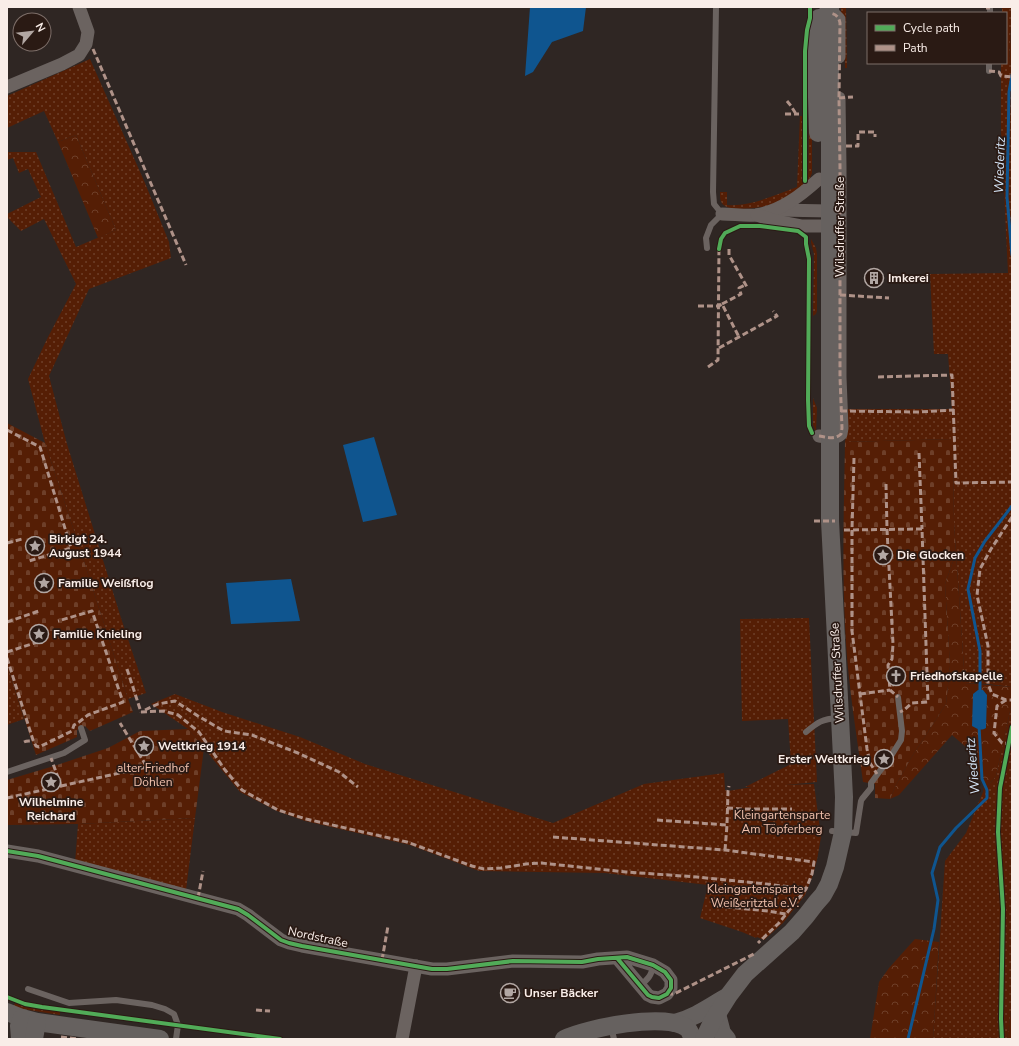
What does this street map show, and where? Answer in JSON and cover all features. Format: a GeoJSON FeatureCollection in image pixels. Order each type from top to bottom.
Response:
{"type":"FeatureCollection","features":[{"type":"Feature","properties":{"kind":"main road","name":"Wilsdruffer Straße"},"geometry":{"type":"LineString","coordinates":[[825,10],[816,61],[819,179],[825,218]]}},
{"type":"Feature","properties":{"kind":"main road","name":"Wilsdruffer Straße"},"geometry":{"type":"LineString","coordinates":[[704,1039],[717,1014],[745,974],[792,932],[823,895],[835,867],[838,832],[844,797],[834,718],[820,558],[818,452],[825,437],[818,374],[825,218],[825,10]]}},
{"type":"Feature","properties":{"kind":"main road","name":"Wilsdruffer Straße"},"geometry":{"type":"LineString","coordinates":[[564,1039],[574,1034],[612,1032],[650,1022],[667,1022],[675,1024],[688,1020],[729,995]]}},
{"type":"Feature","properties":{"kind":"main road"},"geometry":{"type":"LineString","coordinates":[[717,1014],[722,1033],[727,1039]]}},
{"type":"Feature","properties":{"kind":"main road"},"geometry":{"type":"LineString","coordinates":[[20,1039],[20,1026],[25,1022],[160,1039]]}},
{"type":"Feature","properties":{"kind":"main road"},"geometry":{"type":"LineString","coordinates":[[675,1024],[688,1029],[693,1039]]}},
{"type":"Feature","properties":{"kind":"street"},"geometry":{"type":"LineString","coordinates":[[7,87],[62,64],[79,55],[86,44],[88,32],[80,7]]}},
{"type":"Feature","properties":{"kind":"street","name":"Wilsdruffer Straße"},"geometry":{"type":"LineString","coordinates":[[825,10],[837,16],[840,23],[838,98],[840,172],[840,377],[842,428],[841,434],[838,437],[825,437]]}},
{"type":"Feature","properties":{"kind":"street"},"geometry":{"type":"LineString","coordinates":[[755,215],[775,210],[792,202],[819,179]]}},
{"type":"Feature","properties":{"kind":"street"},"geometry":{"type":"LineString","coordinates":[[775,210],[825,218]]}},
{"type":"Feature","properties":{"kind":"street"},"geometry":{"type":"LineString","coordinates":[[722,214],[755,215],[801,226],[825,218]]}},
{"type":"Feature","properties":{"kind":"street","name":"Nordstraße"},"geometry":{"type":"LineString","coordinates":[[7,851],[38,856],[238,909],[281,940],[289,943],[432,969],[513,961],[582,962],[598,959],[628,957],[654,962],[671,980],[671,988],[667,994],[659,998],[648,995],[617,958]]}},
{"type":"Feature","properties":{"kind":"street"},"geometry":{"type":"LineString","coordinates":[[402,1039],[416,966]]}},
{"type":"Feature","properties":{"kind":"lane"},"geometry":{"type":"LineString","coordinates":[[707,248],[706,238],[712,225],[722,214],[714,204],[713,192],[716,7]]}},
{"type":"Feature","properties":{"kind":"lane"},"geometry":{"type":"LineString","coordinates":[[989,64],[989,71]]}},
{"type":"Feature","properties":{"kind":"lane"},"geometry":{"type":"LineString","coordinates":[[838,832],[856,833],[862,799],[871,788],[870,783],[891,756],[901,740],[902,731],[898,697]]}},
{"type":"Feature","properties":{"kind":"lane"},"geometry":{"type":"LineString","coordinates":[[806,732],[820,722],[834,718]]}},
{"type":"Feature","properties":{"kind":"lane"},"geometry":{"type":"LineString","coordinates":[[7,772],[64,753],[85,740],[81,728]]}},
{"type":"Feature","properties":{"kind":"lane"},"geometry":{"type":"LineString","coordinates":[[640,986],[651,975],[654,962]]}},
{"type":"Feature","properties":{"kind":"lane"},"geometry":{"type":"LineString","coordinates":[[28,989],[69,1003],[116,1000],[152,1004],[174,1014],[178,1025],[176,1039]]}},
{"type":"Feature","properties":{"kind":"green space"},"geometry":{"type":"Polygon","coordinates":[[[841,7],[846,7],[847,68],[845,68],[844,24],[841,7]]]}},
{"type":"Feature","properties":{"kind":"green space"},"geometry":{"type":"Polygon","coordinates":[[[1002,7],[1012,7],[1009,63],[1012,65],[1012,687],[965,683],[954,523],[953,439],[845,442],[847,430],[843,409],[952,409],[948,354],[934,354],[930,274],[1008,273],[1001,131],[1001,64],[1007,64],[1007,12],[1002,12],[1002,7]]]}},
{"type":"Feature","properties":{"kind":"green space"},"geometry":{"type":"Polygon","coordinates":[[[1012,15],[1012,65],[1009,63],[1012,15]]]}},
{"type":"Feature","properties":{"kind":"green space"},"geometry":{"type":"Polygon","coordinates":[[[812,56],[812,173],[808,183],[809,117],[812,56]]]}},
{"type":"Feature","properties":{"kind":"green space"},"geometry":{"type":"Polygon","coordinates":[[[90,59],[145,183],[169,242],[171,258],[89,289],[49,376],[67,444],[146,693],[128,699],[45,443],[28,379],[76,284],[44,219],[21,231],[7,217],[7,214],[41,197],[28,169],[19,173],[13,158],[7,160],[7,152],[36,152],[76,247],[116,230],[76,135],[58,142],[44,111],[7,128],[7,96],[90,59]]]}},
{"type":"Feature","properties":{"kind":"green space"},"geometry":{"type":"Polygon","coordinates":[[[800,116],[803,116],[803,190],[786,199],[762,207],[739,209],[728,208],[723,205],[720,192],[727,192],[727,205],[736,205],[762,200],[797,187],[800,116]]]}},
{"type":"Feature","properties":{"kind":"green space"},"geometry":{"type":"Polygon","coordinates":[[[76,135],[116,230],[98,238],[58,142],[76,135]]]}},
{"type":"Feature","properties":{"kind":"green space"},"geometry":{"type":"Polygon","coordinates":[[[811,239],[816,248],[817,254],[817,311],[813,316],[814,254],[811,239]]]}},
{"type":"Feature","properties":{"kind":"green space"},"geometry":{"type":"Polygon","coordinates":[[[813,398],[817,408],[816,432],[813,425],[813,398]]]}},
{"type":"Feature","properties":{"kind":"green space"},"geometry":{"type":"Polygon","coordinates":[[[7,423],[45,443],[133,712],[90,731],[85,726],[77,730],[77,737],[36,755],[7,664],[7,423]]]}},
{"type":"Feature","properties":{"kind":"green space"},"geometry":{"type":"Polygon","coordinates":[[[953,439],[954,523],[956,553],[945,584],[950,666],[946,704],[911,758],[890,799],[875,798],[875,784],[863,782],[848,665],[844,579],[845,442],[953,439]]]}},
{"type":"Feature","properties":{"kind":"green space"},"geometry":{"type":"Polygon","coordinates":[[[956,553],[965,683],[1012,687],[1012,702],[996,776],[983,792],[984,783],[973,767],[974,754],[952,735],[899,795],[890,799],[911,758],[946,704],[950,666],[945,584],[956,553]]]}},
{"type":"Feature","properties":{"kind":"green space"},"geometry":{"type":"Polygon","coordinates":[[[809,618],[817,782],[785,785],[814,784],[821,837],[813,875],[805,895],[783,923],[764,940],[700,918],[708,885],[605,873],[479,871],[410,845],[305,821],[277,811],[240,792],[188,729],[151,704],[175,694],[222,712],[300,737],[365,764],[553,823],[644,784],[724,773],[725,790],[728,791],[752,787],[745,787],[791,764],[788,719],[742,721],[740,619],[809,618]]]}},
{"type":"Feature","properties":{"kind":"green space"},"geometry":{"type":"Polygon","coordinates":[[[7,664],[24,719],[7,725],[7,664]]]}},
{"type":"Feature","properties":{"kind":"green space"},"geometry":{"type":"Polygon","coordinates":[[[1012,702],[1012,1004],[1007,1039],[933,1039],[945,861],[966,833],[983,792],[996,776],[1012,702]]]}},
{"type":"Feature","properties":{"kind":"green space","name":"alter Friedhof Döhlen"},"geometry":{"type":"Polygon","coordinates":[[[188,729],[204,748],[195,818],[78,824],[7,825],[7,780],[108,748],[140,731],[188,729]]]}},
{"type":"Feature","properties":{"kind":"green space"},"geometry":{"type":"Polygon","coordinates":[[[195,818],[186,890],[75,863],[78,824],[195,818]]]}},
{"type":"Feature","properties":{"kind":"green space"},"geometry":{"type":"Polygon","coordinates":[[[915,939],[939,942],[933,1039],[870,1039],[879,982],[889,968],[915,939]]]}},
{"type":"Feature","properties":{"kind":"green space"},"geometry":{"type":"Polygon","coordinates":[[[15,1003],[60,1011],[60,1015],[23,1009],[14,1006],[15,1003]]]}},
{"type":"Feature","properties":{"kind":"green space"},"geometry":{"type":"Polygon","coordinates":[[[1012,1004],[1012,1039],[1007,1039],[1012,1004]]]}},
{"type":"Feature","properties":{"kind":"water"},"geometry":{"type":"Polygon","coordinates":[[[530,7],[586,7],[583,31],[552,42],[533,72],[525,76],[530,7]]]}},
{"type":"Feature","properties":{"kind":"water"},"geometry":{"type":"Polygon","coordinates":[[[374,437],[397,515],[363,522],[343,445],[374,437]]]}},
{"type":"Feature","properties":{"kind":"water"},"geometry":{"type":"Polygon","coordinates":[[[291,579],[300,621],[231,624],[226,583],[291,579]]]}},
{"type":"Feature","properties":{"kind":"water"},"geometry":{"type":"Polygon","coordinates":[[[978,690],[983,690],[987,695],[986,728],[982,729],[977,729],[972,726],[973,694],[978,690]]]}},
{"type":"Feature","properties":{"kind":"waterway","name":"Wiederitz"},"geometry":{"type":"LineString","coordinates":[[1012,75],[1009,92],[1007,197],[1012,255]]}},
{"type":"Feature","properties":{"kind":"waterway","name":"Wiederitz"},"geometry":{"type":"LineString","coordinates":[[980,694],[980,651],[968,589],[975,558],[985,541],[1012,506]]}},
{"type":"Feature","properties":{"kind":"waterway","name":"Wiederitz"},"geometry":{"type":"LineString","coordinates":[[908,1039],[934,929],[938,900],[932,873],[940,847],[956,828],[987,798],[987,790],[982,779],[979,726]]}},
{"type":"Feature","properties":{"kind":"marked path"},"geometry":{"type":"LineString","coordinates":[[819,436],[831,438],[839,436],[842,428],[840,377],[840,23],[837,16],[830,13]]}},
{"type":"Feature","properties":{"kind":"marked path"},"geometry":{"type":"LineString","coordinates":[[93,49],[186,265]]}},
{"type":"Feature","properties":{"kind":"marked path"},"geometry":{"type":"LineString","coordinates":[[989,71],[999,72],[1001,76],[1012,77]]}},
{"type":"Feature","properties":{"kind":"marked path"},"geometry":{"type":"LineString","coordinates":[[839,98],[853,97]]}},
{"type":"Feature","properties":{"kind":"marked path"},"geometry":{"type":"LineString","coordinates":[[787,101],[796,114]]}},
{"type":"Feature","properties":{"kind":"marked path"},"geometry":{"type":"LineString","coordinates":[[785,114],[799,114]]}},
{"type":"Feature","properties":{"kind":"marked path"},"geometry":{"type":"LineString","coordinates":[[846,146],[858,146],[858,132],[875,132],[875,137]]}},
{"type":"Feature","properties":{"kind":"marked path"},"geometry":{"type":"LineString","coordinates":[[708,367],[718,360],[719,247]]}},
{"type":"Feature","properties":{"kind":"marked path"},"geometry":{"type":"LineString","coordinates":[[729,249],[729,255],[747,287]]}},
{"type":"Feature","properties":{"kind":"marked path"},"geometry":{"type":"LineString","coordinates":[[722,304],[741,294],[739,288],[745,285]]}},
{"type":"Feature","properties":{"kind":"marked path"},"geometry":{"type":"LineString","coordinates":[[840,295],[889,298]]}},
{"type":"Feature","properties":{"kind":"marked path"},"geometry":{"type":"LineString","coordinates":[[698,306],[719,306],[722,304],[739,337]]}},
{"type":"Feature","properties":{"kind":"marked path"},"geometry":{"type":"LineString","coordinates":[[719,348],[777,316],[773,311]]}},
{"type":"Feature","properties":{"kind":"marked path"},"geometry":{"type":"LineString","coordinates":[[878,377],[952,375],[956,483],[1012,482]]}},
{"type":"Feature","properties":{"kind":"marked path"},"geometry":{"type":"LineString","coordinates":[[841,411],[917,412],[954,410]]}},
{"type":"Feature","properties":{"kind":"marked path"},"geometry":{"type":"LineString","coordinates":[[7,430],[40,447],[71,548],[29,561]]}},
{"type":"Feature","properties":{"kind":"marked path"},"geometry":{"type":"LineString","coordinates":[[919,453],[922,529]]}},
{"type":"Feature","properties":{"kind":"marked path"},"geometry":{"type":"LineString","coordinates":[[854,458],[852,631],[867,749],[870,763],[877,774]]}},
{"type":"Feature","properties":{"kind":"marked path"},"geometry":{"type":"LineString","coordinates":[[886,484],[893,644],[892,659],[888,665],[890,690],[898,697]]}},
{"type":"Feature","properties":{"kind":"marked path"},"geometry":{"type":"LineString","coordinates":[[1012,517],[980,569],[977,595],[988,646],[988,684],[992,694],[1006,700],[1012,700]]}},
{"type":"Feature","properties":{"kind":"marked path"},"geometry":{"type":"LineString","coordinates":[[814,521],[835,521]]}},
{"type":"Feature","properties":{"kind":"marked path"},"geometry":{"type":"LineString","coordinates":[[844,530],[922,529],[928,702],[912,703],[900,712]]}},
{"type":"Feature","properties":{"kind":"marked path"},"geometry":{"type":"LineString","coordinates":[[7,543],[22,539]]}},
{"type":"Feature","properties":{"kind":"marked path"},"geometry":{"type":"LineString","coordinates":[[7,622],[39,611]]}},
{"type":"Feature","properties":{"kind":"marked path"},"geometry":{"type":"LineString","coordinates":[[7,658],[36,746],[39,747],[72,731],[74,725],[88,715],[123,702],[92,611],[58,621]]}},
{"type":"Feature","properties":{"kind":"marked path"},"geometry":{"type":"LineString","coordinates":[[7,652],[44,640]]}},
{"type":"Feature","properties":{"kind":"marked path"},"geometry":{"type":"LineString","coordinates":[[127,669],[141,712]]}},
{"type":"Feature","properties":{"kind":"marked path"},"geometry":{"type":"LineString","coordinates":[[860,694],[890,690]]}},
{"type":"Feature","properties":{"kind":"marked path"},"geometry":{"type":"LineString","coordinates":[[1006,700],[997,706],[994,733],[1002,743],[1008,744]]}},
{"type":"Feature","properties":{"kind":"marked path"},"geometry":{"type":"LineString","coordinates":[[145,710],[158,704],[175,701],[224,731],[252,735],[298,753],[339,772],[358,787]]}},
{"type":"Feature","properties":{"kind":"marked path"},"geometry":{"type":"LineString","coordinates":[[141,712],[164,711],[178,715],[199,732],[225,770],[242,790],[278,810],[306,819],[407,842],[472,866],[484,869],[541,863],[626,872],[697,877],[806,889]]}},
{"type":"Feature","properties":{"kind":"marked path"},"geometry":{"type":"LineString","coordinates":[[61,786],[147,767],[120,723]]}},
{"type":"Feature","properties":{"kind":"marked path"},"geometry":{"type":"LineString","coordinates":[[24,742],[33,740]]}},
{"type":"Feature","properties":{"kind":"marked path"},"geometry":{"type":"LineString","coordinates":[[7,798],[61,786],[51,758]]}},
{"type":"Feature","properties":{"kind":"marked path"},"geometry":{"type":"LineString","coordinates":[[725,850],[729,786]]}},
{"type":"Feature","properties":{"kind":"marked path"},"geometry":{"type":"LineString","coordinates":[[727,808],[792,809]]}},
{"type":"Feature","properties":{"kind":"marked path"},"geometry":{"type":"LineString","coordinates":[[657,820],[727,825]]}},
{"type":"Feature","properties":{"kind":"marked path"},"geometry":{"type":"LineString","coordinates":[[553,837],[725,850],[814,862],[812,874],[806,889],[779,923],[758,943]]}},
{"type":"Feature","properties":{"kind":"marked path"},"geometry":{"type":"LineString","coordinates":[[198,898],[203,871]]}},
{"type":"Feature","properties":{"kind":"marked path"},"geometry":{"type":"LineString","coordinates":[[717,906],[786,914]]}},
{"type":"Feature","properties":{"kind":"marked path"},"geometry":{"type":"LineString","coordinates":[[382,960],[388,926]]}},
{"type":"Feature","properties":{"kind":"marked path"},"geometry":{"type":"LineString","coordinates":[[667,994],[674,994],[754,954]]}},
{"type":"Feature","properties":{"kind":"marked path"},"geometry":{"type":"LineString","coordinates":[[510,994],[512,1003]]}},
{"type":"Feature","properties":{"kind":"marked path"},"geometry":{"type":"LineString","coordinates":[[256,1010],[270,1011]]}},
{"type":"Feature","properties":{"kind":"marked path"},"geometry":{"type":"LineString","coordinates":[[61,1037],[78,1039]]}},
{"type":"Feature","properties":{"kind":"cycle path"},"geometry":{"type":"LineString","coordinates":[[805,181],[805,51],[810,18],[810,7]]}},
{"type":"Feature","properties":{"kind":"cycle path"},"geometry":{"type":"LineString","coordinates":[[719,249],[721,239],[725,233],[740,226],[760,226],[798,231],[806,237],[809,259],[808,400],[809,426],[812,433]]}},
{"type":"Feature","properties":{"kind":"cycle path"},"geometry":{"type":"LineString","coordinates":[[1002,1039],[1003,909],[998,832],[1000,788],[1012,727]]}},
{"type":"Feature","properties":{"kind":"cycle path"},"geometry":{"type":"LineString","coordinates":[[7,851],[38,856],[238,909],[281,940],[302,946],[432,969],[447,969],[513,961],[582,962],[598,959],[627,957],[653,965],[665,972],[671,980],[671,988],[667,994],[659,998],[648,995],[617,958]]}},
{"type":"Feature","properties":{"kind":"cycle path"},"geometry":{"type":"LineString","coordinates":[[7,997],[25,1004],[42,1007],[280,1039]]}},
{"type":"Feature","properties":{"kind":"place","name":"Imkerei"},"geometry":{"type":"Point","coordinates":[874,278]}},
{"type":"Feature","properties":{"kind":"place","name":"Birkigt 24. August 1944"},"geometry":{"type":"Point","coordinates":[35,546]}},
{"type":"Feature","properties":{"kind":"place","name":"Die Glocken"},"geometry":{"type":"Point","coordinates":[883,555]}},
{"type":"Feature","properties":{"kind":"place","name":"Familie Weißflog"},"geometry":{"type":"Point","coordinates":[44,583]}},
{"type":"Feature","properties":{"kind":"place","name":"Familie Knieling"},"geometry":{"type":"Point","coordinates":[39,634]}},
{"type":"Feature","properties":{"kind":"place","name":"Friedhofskapelle"},"geometry":{"type":"Point","coordinates":[896,676]}},
{"type":"Feature","properties":{"kind":"place","name":"Weltkrieg 1914"},"geometry":{"type":"Point","coordinates":[144,746]}},
{"type":"Feature","properties":{"kind":"place","name":"Erster Weltkrieg"},"geometry":{"type":"Point","coordinates":[884,759]}},
{"type":"Feature","properties":{"kind":"place","name":"Wilhelmine Reichard"},"geometry":{"type":"Point","coordinates":[51,782]}},
{"type":"Feature","properties":{"kind":"place","name":"Unser Bäcker"},"geometry":{"type":"Point","coordinates":[510,993]}},
{"type":"Feature","properties":{"kind":"park label","name":"Kleingartensparte Am Töpferberg"},"geometry":{"type":"Point","coordinates":[782,822]}},
{"type":"Feature","properties":{"kind":"park label","name":"Kleingartensparte Weißeritztal e.V."},"geometry":{"type":"Point","coordinates":[755,896]}}]}
